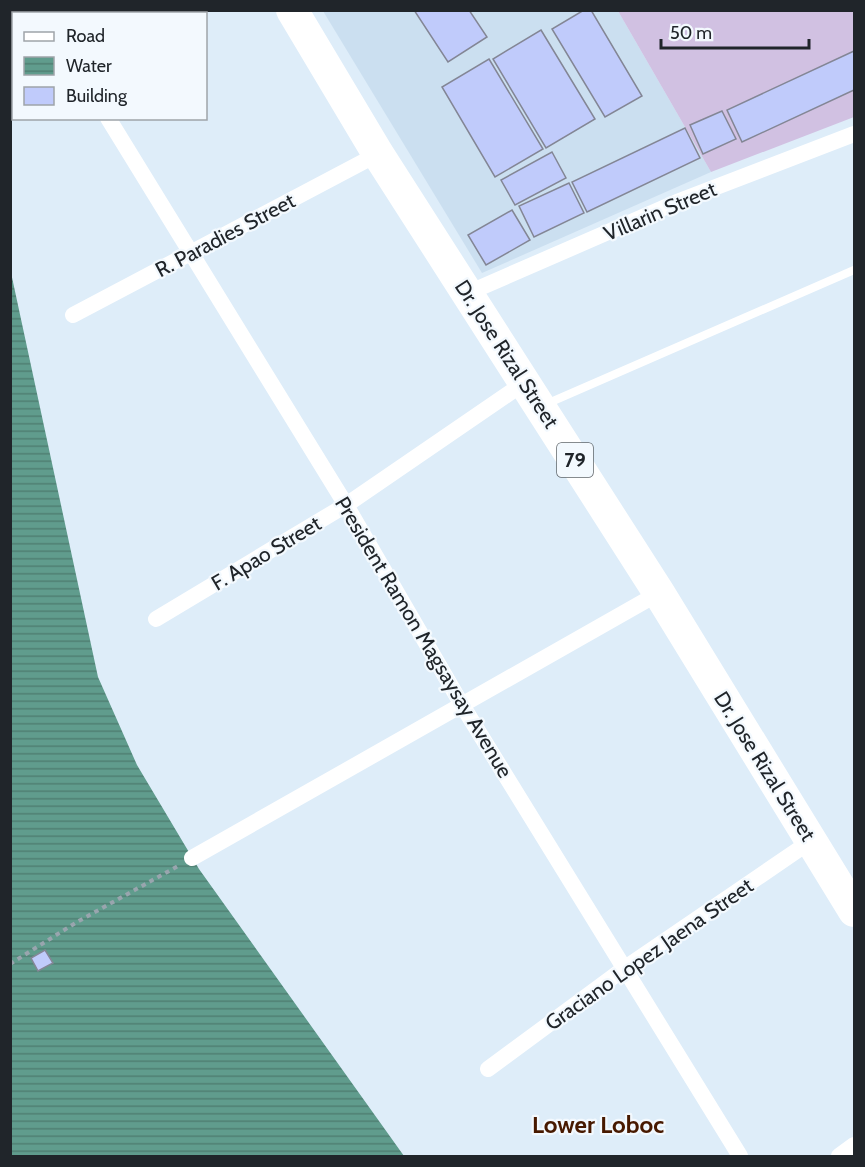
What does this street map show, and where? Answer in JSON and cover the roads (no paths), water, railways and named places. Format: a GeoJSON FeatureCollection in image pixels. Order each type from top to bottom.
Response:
{"type":"FeatureCollection","features":[{"type":"Feature","properties":{"kind":"highway","name":"Dr. Jose Rizal Street"},"geometry":{"type":"LineString","coordinates":[[292,10],[378,154],[659,593],[855,911]]}},
{"type":"Feature","properties":{"kind":"street","name":"President Ramon Magsaysay Avenue"},"geometry":{"type":"LineString","coordinates":[[109,120],[193,252],[346,505],[462,705],[740,1156]]}},
{"type":"Feature","properties":{"kind":"street","name":"Villarin Street"},"geometry":{"type":"LineString","coordinates":[[468,293],[677,202],[855,134]]}},
{"type":"Feature","properties":{"kind":"street","name":"R. Paradies Street"},"geometry":{"type":"LineString","coordinates":[[73,315],[378,154]]}},
{"type":"Feature","properties":{"kind":"street","name":"F. Apao Street"},"geometry":{"type":"LineString","coordinates":[[156,619],[533,395]]}},
{"type":"Feature","properties":{"kind":"street"},"geometry":{"type":"LineString","coordinates":[[192,858],[659,593]]}},
{"type":"Feature","properties":{"kind":"street","name":"Graciano Lopez Jaena Street"},"geometry":{"type":"LineString","coordinates":[[488,1069],[625,968],[811,841]]}},
{"type":"Feature","properties":{"kind":"street"},"geometry":{"type":"LineString","coordinates":[[839,1156],[855,1145]]}},
{"type":"Feature","properties":{"kind":"lane"},"geometry":{"type":"LineString","coordinates":[[533,395],[855,270]]}},
{"type":"Feature","properties":{"kind":"water"},"geometry":{"type":"Polygon","coordinates":[[[10,268],[98,677],[137,765],[199,869],[404,1156],[11,1156],[10,268]]]}},
{"type":"Feature","properties":{"kind":"district","name":"Lower Loboc"},"geometry":{"type":"Point","coordinates":[598,1124]}}]}
